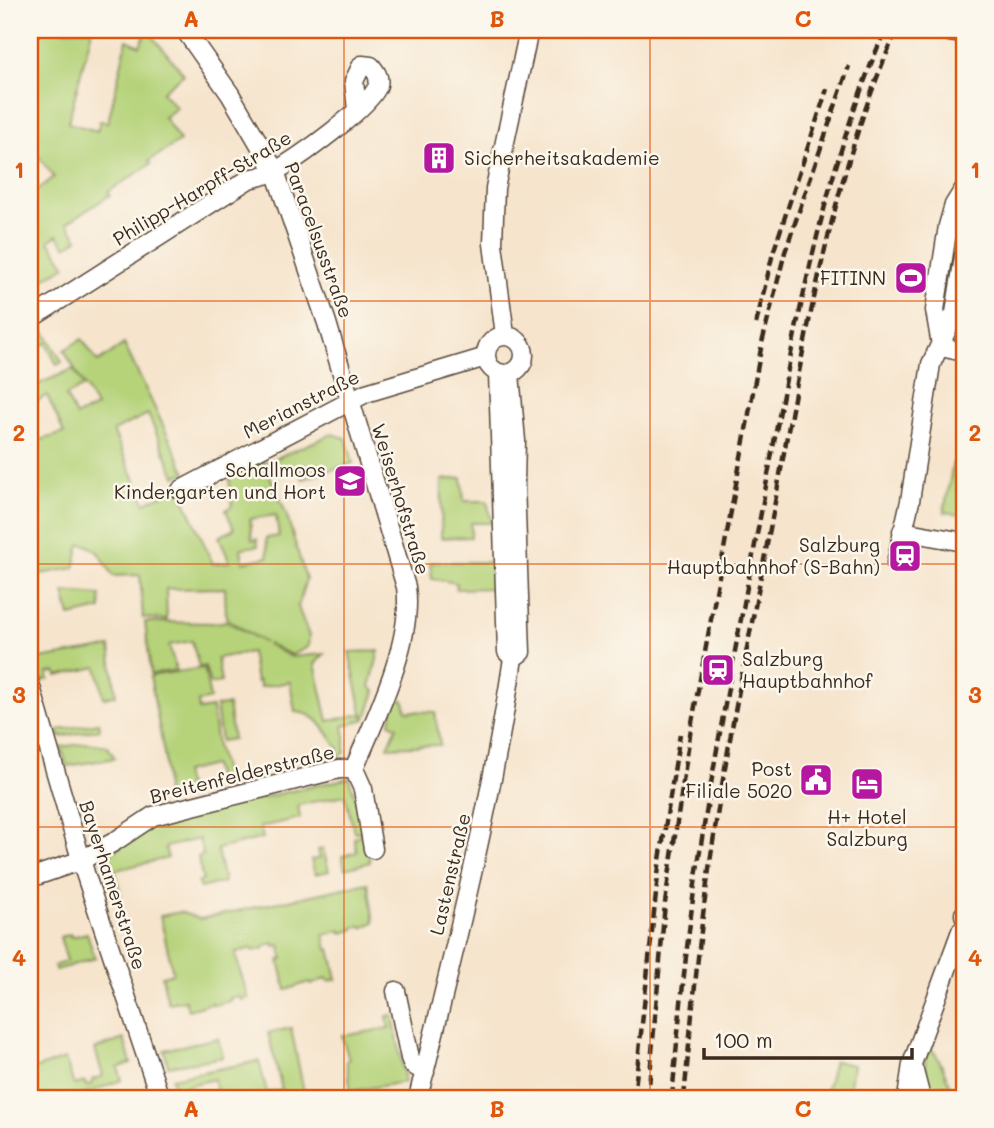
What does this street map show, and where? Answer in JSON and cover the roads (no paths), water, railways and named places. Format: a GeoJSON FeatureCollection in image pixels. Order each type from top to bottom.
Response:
{"type":"FeatureCollection","features":[{"type":"Feature","properties":{"kind":"main road"},"geometry":{"type":"LineString","coordinates":[[951,30],[964,31]]}},
{"type":"Feature","properties":{"kind":"street","name":"Paracelsusstraße"},"geometry":{"type":"LineString","coordinates":[[185,30],[230,94],[275,171],[314,283],[350,401]]}},
{"type":"Feature","properties":{"kind":"street"},"geometry":{"type":"LineString","coordinates":[[504,373],[492,369],[486,358],[488,345],[505,335],[493,244],[495,188],[529,30]]}},
{"type":"Feature","properties":{"kind":"street","name":"Philipp-Harpff-Straße"},"geometry":{"type":"LineString","coordinates":[[30,319],[250,179],[275,171],[333,131],[356,110]]}},
{"type":"Feature","properties":{"kind":"street"},"geometry":{"type":"LineString","coordinates":[[941,347],[935,310],[948,226],[954,205],[964,189]]}},
{"type":"Feature","properties":{"kind":"street"},"geometry":{"type":"LineString","coordinates":[[895,563],[911,501],[931,364],[955,313],[964,257]]}},
{"type":"Feature","properties":{"kind":"street","name":"Lastenstraße"},"geometry":{"type":"LineString","coordinates":[[418,1098],[475,862],[498,752],[513,658],[507,652],[504,373],[520,368],[524,351],[517,339],[505,335]]}},
{"type":"Feature","properties":{"kind":"street"},"geometry":{"type":"LineString","coordinates":[[941,347],[964,352]]}},
{"type":"Feature","properties":{"kind":"street","name":"Merianstraße"},"geometry":{"type":"LineString","coordinates":[[181,490],[366,393],[486,358]]}},
{"type":"Feature","properties":{"kind":"street","name":"Weiserhofstraße"},"geometry":{"type":"LineString","coordinates":[[350,401],[407,597],[404,631],[388,685],[354,769]]}},
{"type":"Feature","properties":{"kind":"street"},"geometry":{"type":"LineString","coordinates":[[902,531],[964,542]]}},
{"type":"Feature","properties":{"kind":"street","name":"Bayerhamerstraße"},"geometry":{"type":"LineString","coordinates":[[30,684],[82,860],[160,1098]]}},
{"type":"Feature","properties":{"kind":"street","name":"Breitenfelderstraße"},"geometry":{"type":"LineString","coordinates":[[30,878],[82,860],[153,816],[339,769],[354,769]]}},
{"type":"Feature","properties":{"kind":"street"},"geometry":{"type":"LineString","coordinates":[[354,769],[363,789],[373,849]]}},
{"type":"Feature","properties":{"kind":"street"},"geometry":{"type":"LineString","coordinates":[[906,1098],[912,1064],[957,963],[963,920]]}},
{"type":"Feature","properties":{"kind":"street"},"geometry":{"type":"LineString","coordinates":[[396,992],[410,1058],[413,1065],[425,1072]]}},
{"type":"Feature","properties":{"kind":"street"},"geometry":{"type":"LineString","coordinates":[[912,1064],[920,1098]]}},
{"type":"Feature","properties":{"kind":"railway"},"geometry":{"type":"LineString","coordinates":[[672,1098],[701,844],[783,394],[824,209],[862,89],[885,30]]}},
{"type":"Feature","properties":{"kind":"railway"},"geometry":{"type":"LineString","coordinates":[[684,1098],[700,938],[720,799],[809,322],[837,202],[854,143],[897,30]]}},
{"type":"Feature","properties":{"kind":"railway"},"geometry":{"type":"LineString","coordinates":[[648,1098],[665,903],[691,728],[762,343],[785,252],[849,66]]}},
{"type":"Feature","properties":{"kind":"railway"},"geometry":{"type":"LineString","coordinates":[[756,324],[773,253],[827,89]]}},
{"type":"Feature","properties":{"kind":"railway"},"geometry":{"type":"LineString","coordinates":[[634,1098],[659,866],[680,734]]}},
{"type":"Feature","properties":{"kind":"railway"},"geometry":{"type":"LineString","coordinates":[[942,1092],[945,1098]]}},
{"type":"Feature","properties":{"kind":"place","name":"Sicherheitsakademie"},"geometry":{"type":"Point","coordinates":[439,158]}},
{"type":"Feature","properties":{"kind":"place","name":"FITINN"},"geometry":{"type":"Point","coordinates":[911,278]}},
{"type":"Feature","properties":{"kind":"place","name":"Schallmoos Kindergarten und Hort"},"geometry":{"type":"Point","coordinates":[350,481]}},
{"type":"Feature","properties":{"kind":"place","name":"Salzburg Hauptbahnhof (S-Bahn)"},"geometry":{"type":"Point","coordinates":[905,556]}},
{"type":"Feature","properties":{"kind":"place","name":"Salzburg Hauptbahnhof"},"geometry":{"type":"Point","coordinates":[718,670]}},
{"type":"Feature","properties":{"kind":"place","name":"Post Filiale 5020"},"geometry":{"type":"Point","coordinates":[816,780]}},
{"type":"Feature","properties":{"kind":"place","name":"H+ Hotel Salzburg"},"geometry":{"type":"Point","coordinates":[867,784]}}]}
